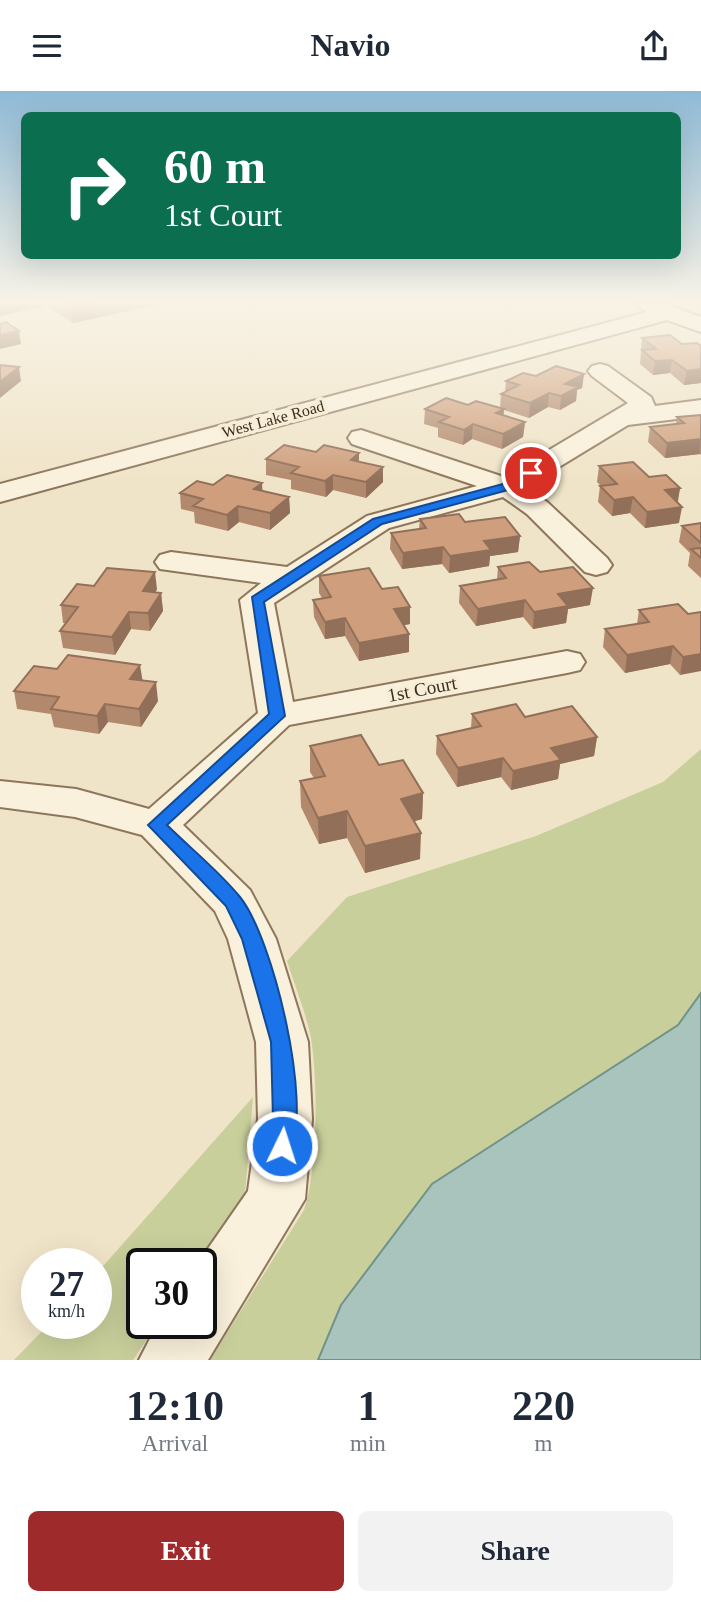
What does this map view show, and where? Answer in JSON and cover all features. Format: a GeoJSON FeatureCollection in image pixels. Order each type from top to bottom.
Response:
{"type":"FeatureCollection","features":[{"type":"Feature","properties":{"kind":"street","name":"West Lake Road"},"geometry":{"type":"LineString","coordinates":[[0,493],[460,363]]}},
{"type":"Feature","properties":{"kind":"street"},"geometry":{"type":"LineString","coordinates":[[157,825],[278,716],[257,600],[378,521],[508,487],[643,405],[642,401],[600,371]]}},
{"type":"Feature","properties":{"kind":"street"},"geometry":{"type":"LineString","coordinates":[[630,413],[701,408]]}},
{"type":"Feature","properties":{"kind":"street"},"geometry":{"type":"LineString","coordinates":[[361,437],[508,487],[537,508],[596,565]]}},
{"type":"Feature","properties":{"kind":"street"},"geometry":{"type":"LineString","coordinates":[[171,562],[292,577]]}},
{"type":"Feature","properties":{"kind":"street","name":"1st Court"},"geometry":{"type":"LineString","coordinates":[[278,716],[567,662]]}},
{"type":"Feature","properties":{"kind":"street"},"geometry":{"type":"LineString","coordinates":[[0,794],[76,803],[157,825],[233,902],[251,939],[282,1042],[285,1119],[276,1199],[217,1289]]}},
{"type":"Feature","properties":{"kind":"street"},"geometry":{"type":"LineString","coordinates":[[171,1360],[185,1339]]}},
{"type":"Feature","properties":{"kind":"green space"},"geometry":{"type":"Polygon","coordinates":[[[701,749],[701,993],[679,1025],[432,1184],[341,1305],[318,1360],[210,1360],[304,1210],[309,1193],[316,1101],[313,1056],[306,1019],[287,961],[347,897],[536,836],[663,782],[701,749]]]}},
{"type":"Feature","properties":{"kind":"green space"},"geometry":{"type":"Polygon","coordinates":[[[253,1097],[245,1194],[208,1248],[126,1248],[126,1339],[147,1339],[133,1360],[14,1360],[34,1339],[112,1339],[112,1256],[253,1097]]]}},
{"type":"Feature","properties":{"kind":"water"},"geometry":{"type":"Polygon","coordinates":[[[701,993],[701,1360],[318,1360],[341,1305],[432,1184],[678,1025],[701,993]]]}},
{"type":"Feature","properties":{"kind":"building"},"geometry":{"type":"Polygon","coordinates":[[[676,363],[701,363],[701,369],[687,371],[676,363]]]}},
{"type":"Feature","properties":{"kind":"building"},"geometry":{"type":"Polygon","coordinates":[[[0,365],[19,367],[0,382],[0,365]]]}},
{"type":"Feature","properties":{"kind":"building"},"geometry":{"type":"Polygon","coordinates":[[[556,366],[584,374],[565,384],[578,387],[561,396],[549,393],[530,403],[501,394],[519,385],[506,381],[523,373],[536,376],[556,366]]]}},
{"type":"Feature","properties":{"kind":"building"},"geometry":{"type":"Polygon","coordinates":[[[446,398],[468,405],[476,401],[504,409],[496,413],[525,422],[503,434],[473,424],[464,430],[439,422],[449,417],[425,409],[446,398]]]}},
{"type":"Feature","properties":{"kind":"building"},"geometry":{"type":"Polygon","coordinates":[[[701,415],[701,439],[667,443],[650,427],[684,423],[677,417],[701,415]]]}},
{"type":"Feature","properties":{"kind":"building"},"geometry":{"type":"Polygon","coordinates":[[[284,445],[316,452],[324,445],[359,453],[351,460],[383,467],[366,482],[333,475],[325,481],[291,473],[299,467],[266,459],[284,445]]]}},
{"type":"Feature","properties":{"kind":"building"},"geometry":{"type":"Polygon","coordinates":[[[633,462],[649,477],[666,475],[680,488],[665,490],[682,507],[647,512],[633,497],[614,500],[600,486],[617,484],[599,466],[633,462]]]}},
{"type":"Feature","properties":{"kind":"building"},"geometry":{"type":"Polygon","coordinates":[[[227,475],[262,483],[254,489],[289,497],[270,513],[238,506],[227,515],[193,506],[203,499],[180,493],[197,481],[213,485],[227,475]]]}},
{"type":"Feature","properties":{"kind":"building"},"geometry":{"type":"Polygon","coordinates":[[[459,514],[465,522],[505,517],[520,536],[484,541],[491,550],[450,556],[443,547],[403,553],[391,533],[426,528],[420,519],[459,514]]]}},
{"type":"Feature","properties":{"kind":"building"},"geometry":{"type":"Polygon","coordinates":[[[701,523],[701,543],[682,526],[701,523]]]}},
{"type":"Feature","properties":{"kind":"building"},"geometry":{"type":"Polygon","coordinates":[[[701,548],[701,558],[691,549],[701,548]]]}},
{"type":"Feature","properties":{"kind":"building"},"geometry":{"type":"Polygon","coordinates":[[[529,562],[540,572],[573,567],[593,588],[558,594],[568,606],[534,612],[525,600],[478,609],[460,586],[506,578],[498,567],[529,562]]]}},
{"type":"Feature","properties":{"kind":"building"},"geometry":{"type":"Polygon","coordinates":[[[107,568],[155,572],[143,591],[161,593],[148,613],[129,612],[112,637],[60,631],[78,607],[61,605],[77,584],[94,586],[107,568]]]}},
{"type":"Feature","properties":{"kind":"building"},"geometry":{"type":"Polygon","coordinates":[[[369,568],[382,589],[398,587],[410,607],[394,609],[409,634],[359,643],[345,618],[325,622],[313,600],[331,597],[319,576],[369,568]]]}},
{"type":"Feature","properties":{"kind":"building"},"geometry":{"type":"Polygon","coordinates":[[[678,604],[688,614],[701,612],[701,654],[683,657],[673,646],[627,655],[605,629],[649,622],[639,610],[678,604]]]}},
{"type":"Feature","properties":{"kind":"building"},"geometry":{"type":"Polygon","coordinates":[[[68,655],[140,665],[130,679],[156,682],[139,709],[105,704],[97,716],[51,709],[59,697],[14,691],[34,666],[57,669],[68,655]]]}},
{"type":"Feature","properties":{"kind":"building"},"geometry":{"type":"Polygon","coordinates":[[[516,704],[525,717],[572,706],[597,737],[551,748],[561,760],[513,771],[503,758],[458,768],[437,736],[481,726],[472,714],[516,704]]]}},
{"type":"Feature","properties":{"kind":"building"},"geometry":{"type":"Polygon","coordinates":[[[361,735],[379,765],[403,760],[423,793],[401,799],[421,833],[365,846],[347,811],[318,818],[300,781],[325,776],[310,746],[361,735]]]}},
{"type":"Feature","properties":{"kind":"route"},"geometry":{"type":"LineString","coordinates":[[282,1146],[285,1119],[282,1042],[251,939],[233,902],[197,862],[157,825],[278,716],[257,600],[378,521],[508,487],[531,473]]}}]}
